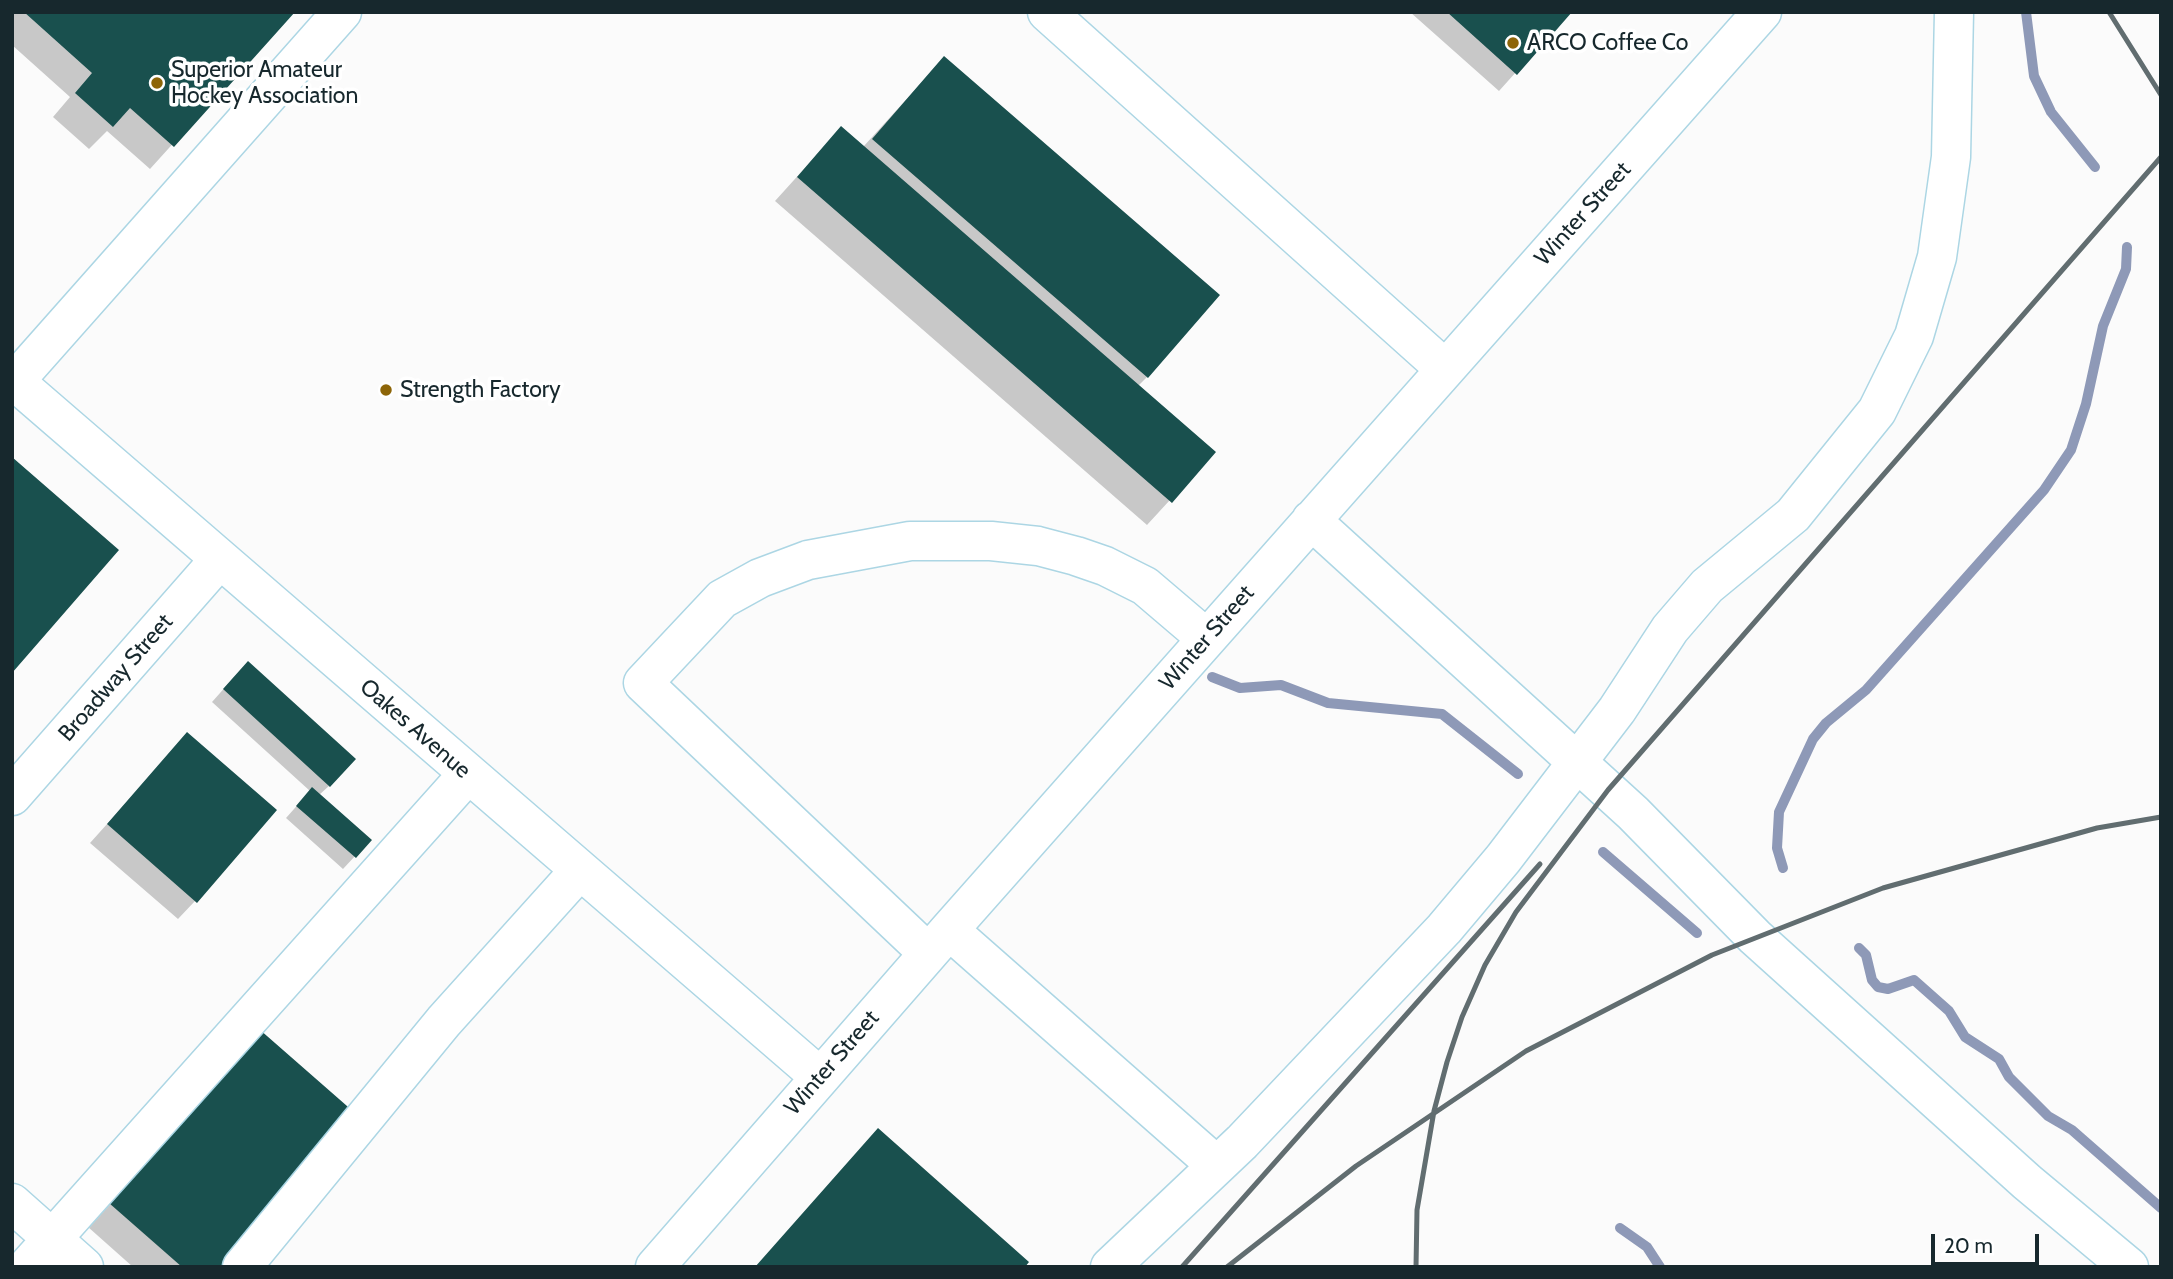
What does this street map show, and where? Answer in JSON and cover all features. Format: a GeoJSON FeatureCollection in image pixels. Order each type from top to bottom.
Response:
{"type":"FeatureCollection","features":[{"type":"Feature","properties":{"kind":"street"},"geometry":{"type":"LineString","coordinates":[[14,380],[342,12]]}},
{"type":"Feature","properties":{"kind":"street"},"geometry":{"type":"LineString","coordinates":[[1047,12],[1445,369]]}},
{"type":"Feature","properties":{"kind":"street","name":"Winter Street"},"geometry":{"type":"LineString","coordinates":[[655,1267],[1206,638],[1762,12]]}},
{"type":"Feature","properties":{"kind":"street"},"geometry":{"type":"LineString","coordinates":[[1110,1267],[1311,1071],[1444,929],[1503,859],[1617,710],[1670,629],[1707,586],[1776,531],[1813,493],[1877,411],[1898,372],[1928,296],[1945,213],[1951,157],[1954,12]]}},
{"type":"Feature","properties":{"kind":"street","name":"Oakes Avenue"},"geometry":{"type":"LineString","coordinates":[[14,380],[820,1077]]}},
{"type":"Feature","properties":{"kind":"street"},"geometry":{"type":"LineString","coordinates":[[1311,520],[1654,834],[1755,937],[2027,1182],[2129,1267]]}},
{"type":"Feature","properties":{"kind":"street"},"geometry":{"type":"LineString","coordinates":[[1206,638],[1144,586],[1115,570],[1076,556],[1038,546],[991,541],[910,541],[808,560],[722,598],[643,683],[939,941],[1216,1165]]}},
{"type":"Feature","properties":{"kind":"street","name":"Broadway Street"},"geometry":{"type":"LineString","coordinates":[[12,796],[219,560]]}},
{"type":"Feature","properties":{"kind":"street"},"geometry":{"type":"LineString","coordinates":[[27,1267],[468,774]]}},
{"type":"Feature","properties":{"kind":"street"},"geometry":{"type":"LineString","coordinates":[[242,1267],[444,1021],[580,870]]}},
{"type":"Feature","properties":{"kind":"street"},"geometry":{"type":"LineString","coordinates":[[12,1203],[84,1267]]}},
{"type":"Feature","properties":{"kind":"building","name":"Superior Amateur Hockey Association"},"geometry":{"type":"Polygon","coordinates":[[[24,12],[295,12],[174,147],[130,108],[113,127],[75,93],[92,73],[24,12]]]}},
{"type":"Feature","properties":{"kind":"building","name":"ARCO Coffee Co"},"geometry":{"type":"Polygon","coordinates":[[[1447,12],[1572,12],[1517,75],[1447,12]]]}},
{"type":"Feature","properties":{"kind":"building"},"geometry":{"type":"Polygon","coordinates":[[[944,56],[1220,295],[1148,378],[872,139],[944,56]]]}},
{"type":"Feature","properties":{"kind":"building"},"geometry":{"type":"Polygon","coordinates":[[[841,126],[1216,452],[1172,503],[797,177],[841,126]]]}},
{"type":"Feature","properties":{"kind":"building"},"geometry":{"type":"Polygon","coordinates":[[[12,457],[119,550],[12,673],[12,457]]]}},
{"type":"Feature","properties":{"kind":"building"},"geometry":{"type":"Polygon","coordinates":[[[248,661],[356,759],[330,787],[223,689],[248,661]]]}},
{"type":"Feature","properties":{"kind":"building"},"geometry":{"type":"Polygon","coordinates":[[[187,732],[277,810],[197,903],[107,824],[187,732]]]}},
{"type":"Feature","properties":{"kind":"building"},"geometry":{"type":"Polygon","coordinates":[[[312,787],[372,840],[356,858],[296,806],[312,787]]]}},
{"type":"Feature","properties":{"kind":"building"},"geometry":{"type":"Polygon","coordinates":[[[259,1029],[355,1113],[223,1267],[182,1267],[109,1203],[259,1029]]]}},
{"type":"Feature","properties":{"kind":"building"},"geometry":{"type":"Polygon","coordinates":[[[878,1128],[1029,1262],[1025,1267],[755,1267],[878,1128]]]}},
{"type":"Feature","properties":{"kind":"waterway"},"geometry":{"type":"LineString","coordinates":[[2026,12],[2034,76],[2051,112],[2095,167]]}},
{"type":"Feature","properties":{"kind":"waterway"},"geometry":{"type":"LineString","coordinates":[[1783,868],[1777,848],[1779,812],[1813,739],[1826,723],[1866,690],[2044,490],[2071,450],[2086,404],[2103,326],[2126,269],[2127,247]]}},
{"type":"Feature","properties":{"kind":"waterway"},"geometry":{"type":"LineString","coordinates":[[1212,677],[1240,688],[1281,685],[1328,703],[1442,714],[1518,774]]}},
{"type":"Feature","properties":{"kind":"waterway"},"geometry":{"type":"LineString","coordinates":[[1603,852],[1697,933]]}},
{"type":"Feature","properties":{"kind":"waterway"},"geometry":{"type":"LineString","coordinates":[[1859,948],[1866,955],[1872,980],[1878,987],[1888,989],[1914,980],[1949,1011],[1965,1037],[1999,1059],[2009,1077],[2048,1116],[2072,1130],[2161,1208]]}},
{"type":"Feature","properties":{"kind":"waterway"},"geometry":{"type":"LineString","coordinates":[[1620,1228],[1647,1247],[1660,1267]]}},
{"type":"Feature","properties":{"kind":"railway"},"geometry":{"type":"LineString","coordinates":[[2109,12],[2161,95]]}},
{"type":"Feature","properties":{"kind":"railway"},"geometry":{"type":"LineString","coordinates":[[1416,1267],[1417,1210],[1434,1111],[1447,1062],[1462,1017],[1485,965],[1516,912],[1608,790],[2161,157]]}},
{"type":"Feature","properties":{"kind":"railway"},"geometry":{"type":"LineString","coordinates":[[1227,1267],[1356,1166],[1526,1051],[1712,955],[1883,888],[2097,828],[2161,817]]}},
{"type":"Feature","properties":{"kind":"railway"},"geometry":{"type":"LineString","coordinates":[[1182,1267],[1540,864]]}},
{"type":"Feature","properties":{"kind":"place","name":"ARCO Coffee Co"},"geometry":{"type":"Point","coordinates":[1513,43]}},
{"type":"Feature","properties":{"kind":"place","name":"Superior Amateur Hockey Association"},"geometry":{"type":"Point","coordinates":[157,83]}},
{"type":"Feature","properties":{"kind":"place","name":"Strength Factory"},"geometry":{"type":"Point","coordinates":[386,390]}}]}
